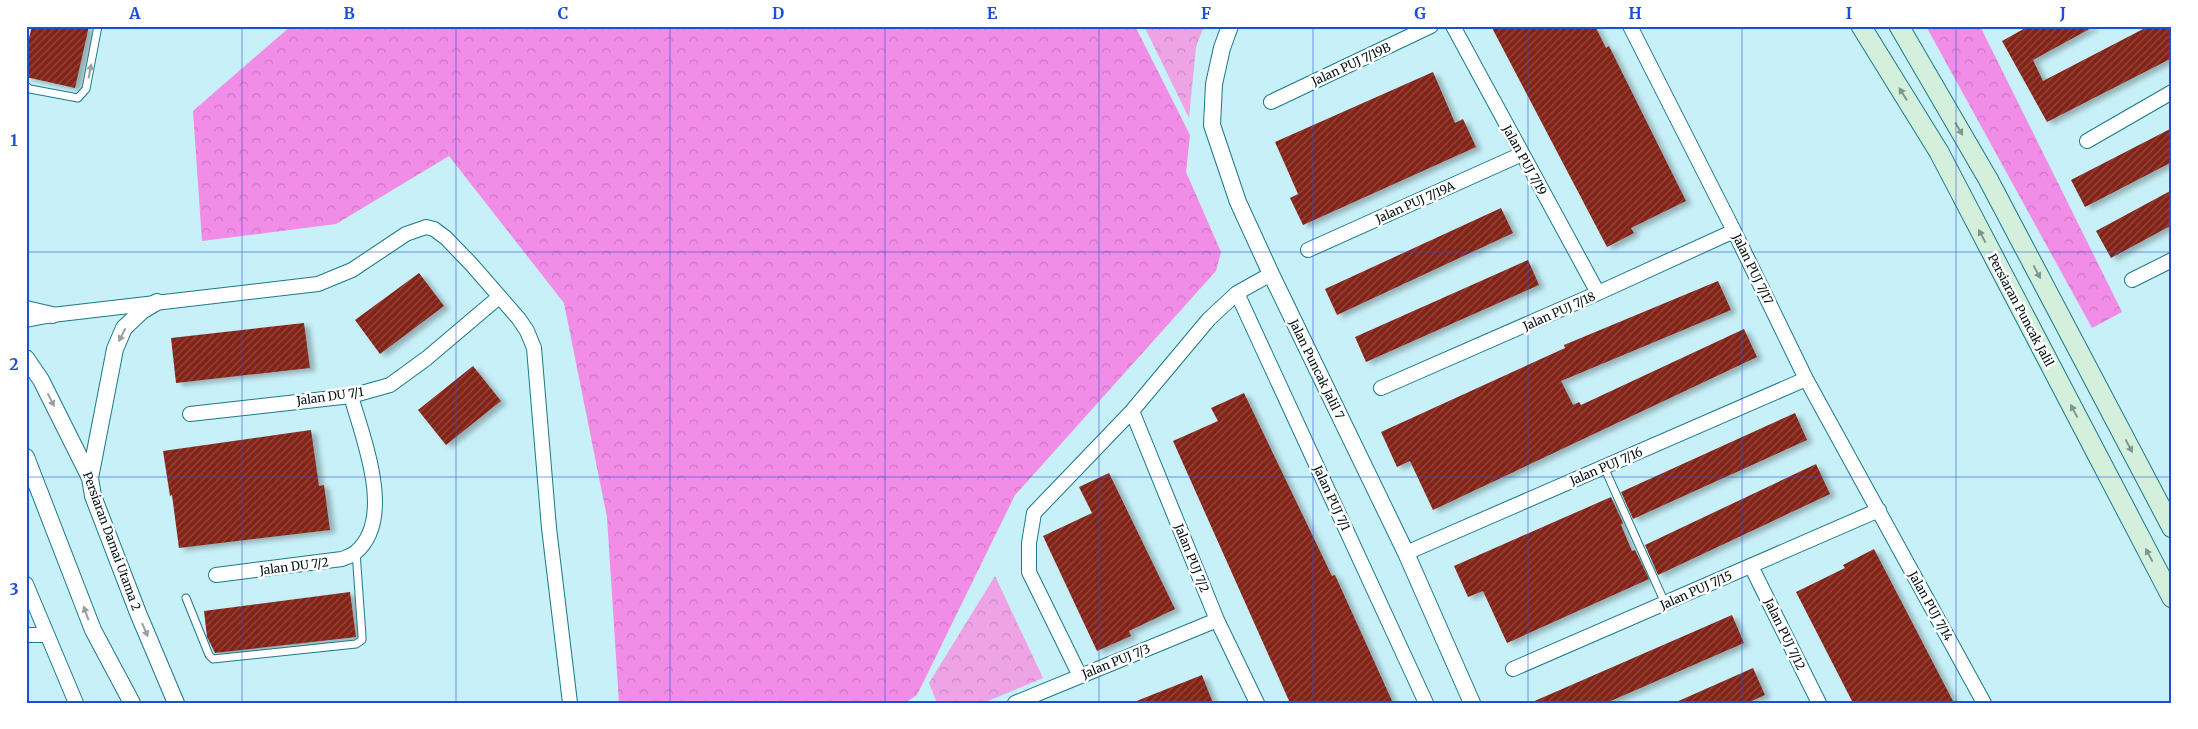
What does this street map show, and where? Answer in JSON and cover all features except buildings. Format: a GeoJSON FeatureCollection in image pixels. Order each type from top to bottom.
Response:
{"type":"FeatureCollection","features":[{"type":"Feature","properties":{"kind":"main road","name":"Persiaran Puncak Jalil"},"geometry":{"type":"LineString","coordinates":[[1861,26],[1939,152],[2172,598]]}},
{"type":"Feature","properties":{"kind":"main road"},"geometry":{"type":"LineString","coordinates":[[1899,26],[1988,179],[2170,523]]}},
{"type":"Feature","properties":{"kind":"street","name":"Jalan Puncak Jalil 7"},"geometry":{"type":"LineString","coordinates":[[1230,26],[1222,48],[1214,84],[1212,125],[1238,202],[1406,554],[1472,703]]}},
{"type":"Feature","properties":{"kind":"street","name":"Jalan PUJ 7/19B"},"geometry":{"type":"LineString","coordinates":[[1271,102],[1431,26]]}},
{"type":"Feature","properties":{"kind":"street","name":"Jalan PUJ 7/19"},"geometry":{"type":"LineString","coordinates":[[1453,26],[1598,293]]}},
{"type":"Feature","properties":{"kind":"street","name":"Jalan PUJ 7/17"},"geometry":{"type":"LineString","coordinates":[[1630,26],[1734,231],[1806,379],[1878,510]]}},
{"type":"Feature","properties":{"kind":"street"},"geometry":{"type":"LineString","coordinates":[[2087,141],[2172,92]]}},
{"type":"Feature","properties":{"kind":"street","name":"Jalan PUJ 7/19A"},"geometry":{"type":"LineString","coordinates":[[1308,250],[1522,154]]}},
{"type":"Feature","properties":{"kind":"street"},"geometry":{"type":"LineString","coordinates":[[26,320],[157,302],[318,284],[352,270],[406,234],[426,227],[434,229],[446,238],[523,324],[534,348],[549,528],[570,703]]}},
{"type":"Feature","properties":{"kind":"street","name":"Jalan PUJ 7/18"},"geometry":{"type":"LineString","coordinates":[[1381,388],[1734,231]]}},
{"type":"Feature","properties":{"kind":"street"},"geometry":{"type":"LineString","coordinates":[[2132,280],[2172,260]]}},
{"type":"Feature","properties":{"kind":"street"},"geometry":{"type":"LineString","coordinates":[[1080,676],[1029,572],[1029,542],[1034,513],[1132,412],[1209,319],[1238,293],[1271,274]]}},
{"type":"Feature","properties":{"kind":"street","name":"Jalan PUJ 7/1"},"geometry":{"type":"LineString","coordinates":[[1238,293],[1426,703]]}},
{"type":"Feature","properties":{"kind":"street","name":"Jalan DU 7/1"},"geometry":{"type":"LineString","coordinates":[[190,414],[351,396],[390,385],[427,358],[499,297]]}},
{"type":"Feature","properties":{"kind":"street"},"geometry":{"type":"LineString","coordinates":[[90,478],[115,349],[124,328],[142,311],[157,302]]}},
{"type":"Feature","properties":{"kind":"street"},"geometry":{"type":"LineString","coordinates":[[26,309],[52,315]]}},
{"type":"Feature","properties":{"kind":"street","name":"Persiaran Damai Utama 2"},"geometry":{"type":"LineString","coordinates":[[26,358],[41,380],[90,478],[97,505],[138,613],[176,703]]}},
{"type":"Feature","properties":{"kind":"street","name":"Jalan PUJ 7/16"},"geometry":{"type":"LineString","coordinates":[[1406,554],[1806,379]]}},
{"type":"Feature","properties":{"kind":"street"},"geometry":{"type":"LineString","coordinates":[[351,396],[374,477],[374,520],[367,538],[356,552]]}},
{"type":"Feature","properties":{"kind":"street","name":"Jalan PUJ 7/2"},"geometry":{"type":"LineString","coordinates":[[1132,412],[1217,620],[1257,703]]}},
{"type":"Feature","properties":{"kind":"street"},"geometry":{"type":"LineString","coordinates":[[26,457],[93,630],[132,703]]}},
{"type":"Feature","properties":{"kind":"street","name":"Jalan PUJ 7/15"},"geometry":{"type":"LineString","coordinates":[[1513,669],[1878,510]]}},
{"type":"Feature","properties":{"kind":"street","name":"Jalan PUJ 7/14"},"geometry":{"type":"LineString","coordinates":[[1878,510],[1984,703]]}},
{"type":"Feature","properties":{"kind":"street","name":"Jalan DU 7/2"},"geometry":{"type":"LineString","coordinates":[[216,575],[332,562],[356,552]]}},
{"type":"Feature","properties":{"kind":"street","name":"Jalan PUJ 7/12"},"geometry":{"type":"LineString","coordinates":[[1751,566],[1819,703]]}},
{"type":"Feature","properties":{"kind":"street"},"geometry":{"type":"LineString","coordinates":[[26,584],[76,703]]}},
{"type":"Feature","properties":{"kind":"street","name":"Jalan PUJ 7/3"},"geometry":{"type":"LineString","coordinates":[[1015,703],[1217,620]]}},
{"type":"Feature","properties":{"kind":"street"},"geometry":{"type":"LineString","coordinates":[[26,634],[47,635]]}},
{"type":"Feature","properties":{"kind":"lane"},"geometry":{"type":"LineString","coordinates":[[26,86],[30,89],[78,98],[86,89],[98,26]]}},
{"type":"Feature","properties":{"kind":"lane"},"geometry":{"type":"LineString","coordinates":[[1604,467],[1665,603]]}},
{"type":"Feature","properties":{"kind":"lane"},"geometry":{"type":"LineString","coordinates":[[186,598],[209,655],[213,659],[356,644],[362,640],[356,552]]}},
{"type":"Feature","properties":{"kind":"green space"},"geometry":{"type":"Polygon","coordinates":[[[291,26],[1135,26],[1190,135],[1186,172],[1221,252],[1216,271],[1015,495],[917,695],[905,703],[619,703],[607,517],[564,303],[449,156],[336,224],[202,241],[193,111],[291,26]]]}},
{"type":"Feature","properties":{"kind":"green space"},"geometry":{"type":"Polygon","coordinates":[[[1144,26],[1204,26],[1196,47],[1189,118],[1144,26]]]}},
{"type":"Feature","properties":{"kind":"green space"},"geometry":{"type":"Polygon","coordinates":[[[1926,26],[1980,26],[2122,312],[2092,328],[1926,26]]]}},
{"type":"Feature","properties":{"kind":"green space"},"geometry":{"type":"Polygon","coordinates":[[[995,576],[1043,678],[983,703],[937,703],[929,683],[995,576]]]}}]}
